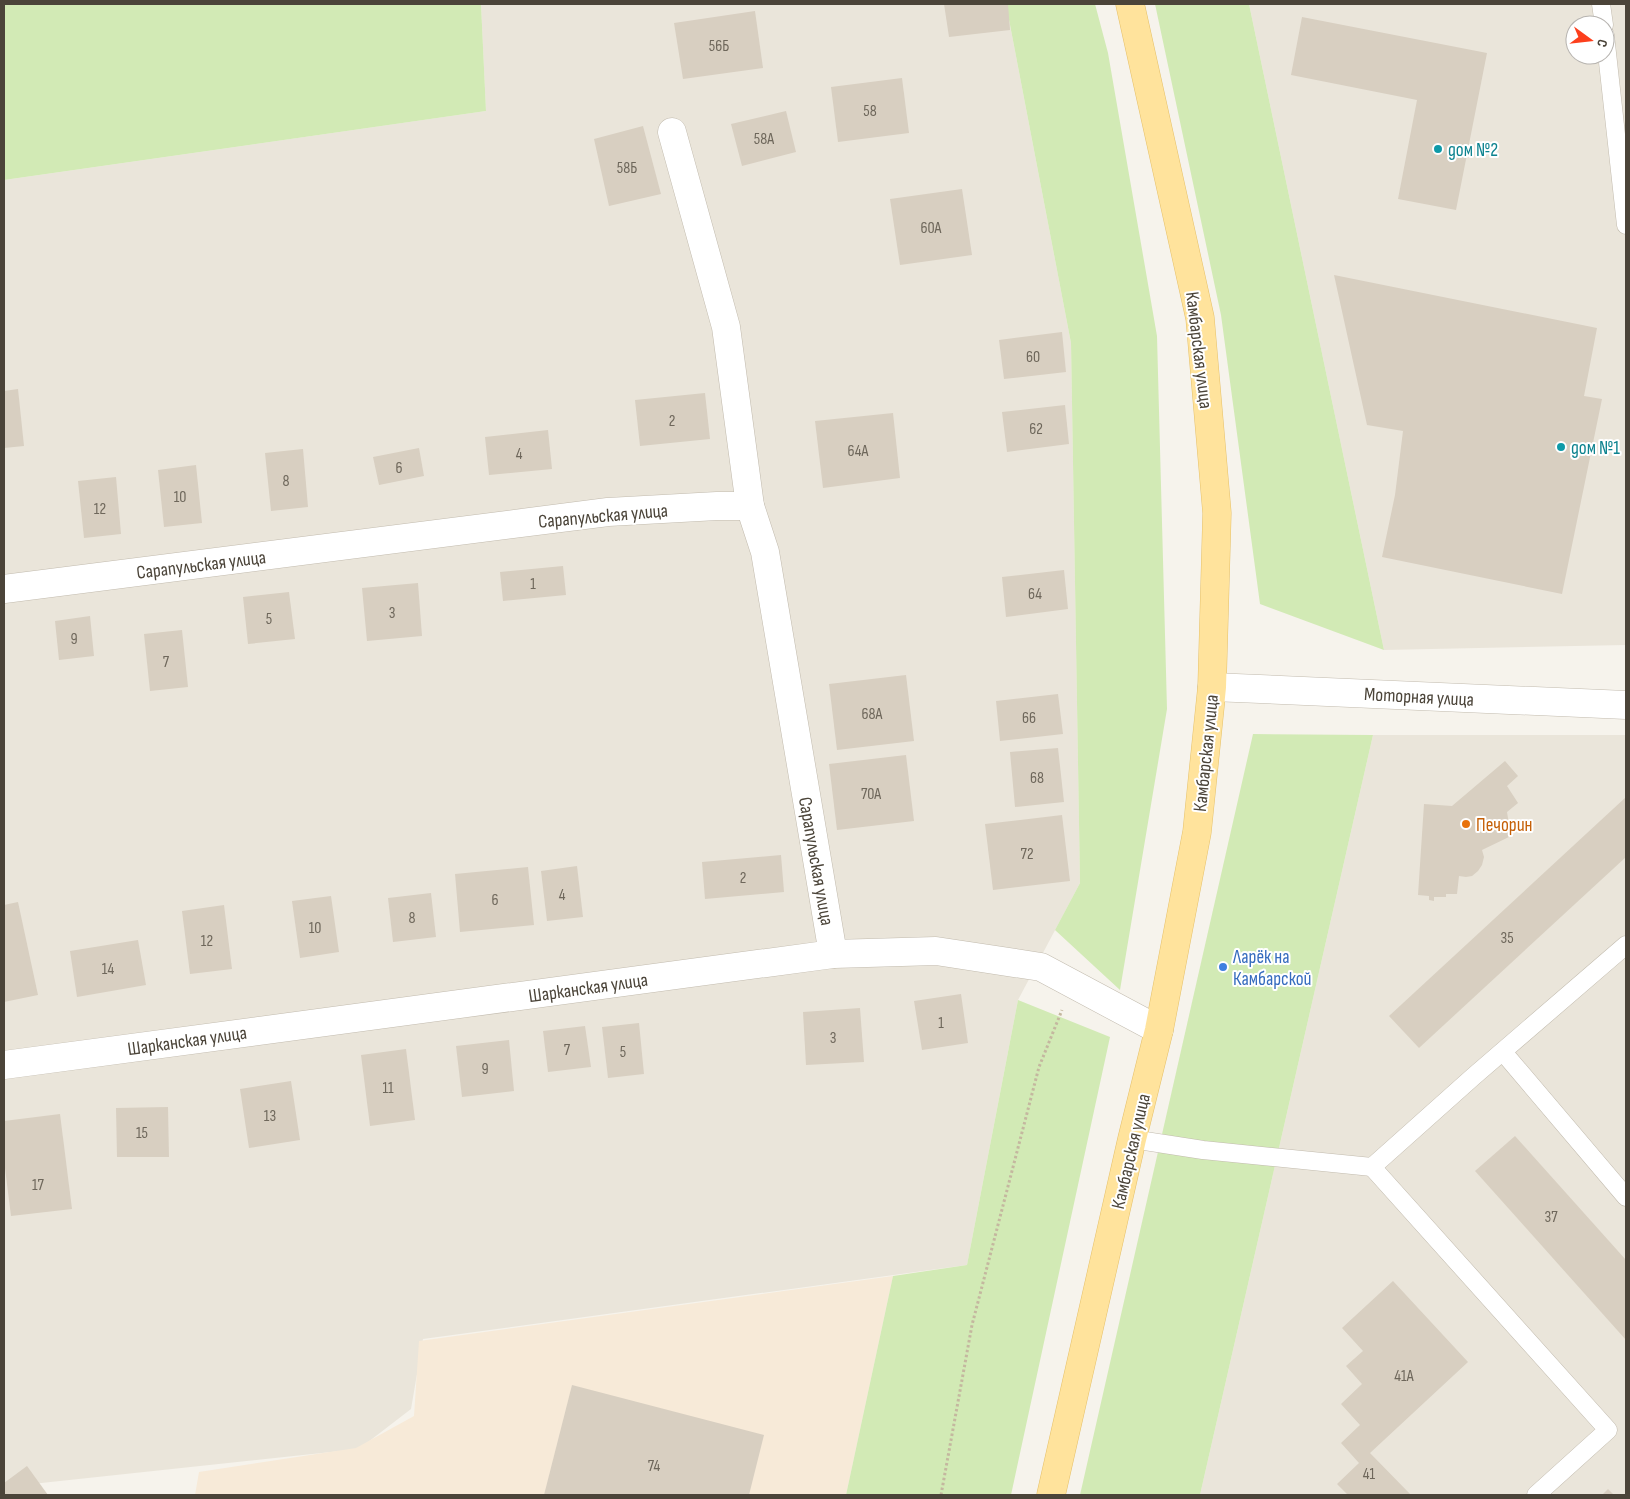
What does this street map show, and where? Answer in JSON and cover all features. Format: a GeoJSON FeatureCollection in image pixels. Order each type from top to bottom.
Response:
{"type":"FeatureCollection","features":[{"type":"Feature","properties":{"kind":"main road","name":"Камбарская улица"},"geometry":{"type":"LineString","coordinates":[[1051,1495],[1132,1139],[1159,1030],[1197,832],[1212,687],[1217,513],[1200,318],[1130,4]]}},
{"type":"Feature","properties":{"kind":"street"},"geometry":{"type":"LineString","coordinates":[[672,132],[726,327],[750,506]]}},
{"type":"Feature","properties":{"kind":"street","name":"Сарапульская улица"},"geometry":{"type":"LineString","coordinates":[[4,589],[608,512],[750,506],[765,552],[833,954]]}},
{"type":"Feature","properties":{"kind":"street","name":"Моторная улица"},"geometry":{"type":"LineString","coordinates":[[1212,687],[1626,705]]}},
{"type":"Feature","properties":{"kind":"street","name":"Шарканская улица"},"geometry":{"type":"LineString","coordinates":[[4,1065],[833,954],[936,951],[1041,967],[1159,1030]]}},
{"type":"Feature","properties":{"kind":"lane"},"geometry":{"type":"LineString","coordinates":[[1608,65],[1626,225]]}},
{"type":"Feature","properties":{"kind":"lane"},"geometry":{"type":"LineString","coordinates":[[1372,1166],[1626,945]]}},
{"type":"Feature","properties":{"kind":"lane"},"geometry":{"type":"LineString","coordinates":[[1502,1052],[1626,1198]]}},
{"type":"Feature","properties":{"kind":"lane"},"geometry":{"type":"LineString","coordinates":[[1132,1139],[1203,1150],[1372,1166],[1608,1430],[1536,1495]]}},
{"type":"Feature","properties":{"kind":"path"},"geometry":{"type":"LineString","coordinates":[[941,1495],[972,1325],[1039,1066],[1072,984]]}},
{"type":"Feature","properties":{"kind":"shaded area"},"geometry":{"type":"Polygon","coordinates":[[[481,4],[1006,4],[1071,343],[1080,883],[1018,1000],[967,1265],[423,1339],[411,1409],[359,1449],[4,1487],[4,180],[486,111],[481,4]]]}},
{"type":"Feature","properties":{"kind":"shaded area"},"geometry":{"type":"Polygon","coordinates":[[[1249,4],[1626,4],[1626,645],[1384,650],[1249,4]]]}},
{"type":"Feature","properties":{"kind":"shaded area"},"geometry":{"type":"Polygon","coordinates":[[[1373,735],[1626,735],[1626,1495],[1200,1495],[1373,735]]]}},
{"type":"Feature","properties":{"kind":"shaded area"},"geometry":{"type":"Polygon","coordinates":[[[893,1276],[846,1495],[195,1495],[199,1472],[356,1448],[414,1416],[419,1341],[893,1276]]]}},
{"type":"Feature","properties":{"kind":"green space"},"geometry":{"type":"Polygon","coordinates":[[[4,4],[481,4],[486,111],[4,180],[4,4]]]}},
{"type":"Feature","properties":{"kind":"green space"},"geometry":{"type":"Polygon","coordinates":[[[1006,4],[1095,4],[1108,53],[1157,336],[1167,709],[1120,990],[1055,930],[1080,883],[1071,343],[1006,4]]]}},
{"type":"Feature","properties":{"kind":"green space"},"geometry":{"type":"Polygon","coordinates":[[[1155,4],[1249,4],[1384,650],[1260,604],[1221,315],[1155,4]]]}},
{"type":"Feature","properties":{"kind":"green space"},"geometry":{"type":"Polygon","coordinates":[[[1253,734],[1373,735],[1200,1495],[1080,1495],[1253,734]]]}},
{"type":"Feature","properties":{"kind":"green space"},"geometry":{"type":"Polygon","coordinates":[[[1018,1000],[1110,1037],[1011,1495],[846,1495],[893,1276],[967,1265],[1018,1000]]]}},
{"type":"Feature","properties":{"kind":"building"},"geometry":{"type":"Polygon","coordinates":[[[944,4],[1008,4],[1010,30],[949,37],[944,4]]]}},
{"type":"Feature","properties":{"kind":"building"},"geometry":{"type":"Polygon","coordinates":[[[755,11],[763,68],[683,79],[674,23],[755,11]]]}},
{"type":"Feature","properties":{"kind":"building","name":"дом №2"},"geometry":{"type":"Polygon","coordinates":[[[1302,17],[1487,53],[1456,210],[1398,199],[1417,100],[1291,75],[1302,17]]]}},
{"type":"Feature","properties":{"kind":"building"},"geometry":{"type":"Polygon","coordinates":[[[902,78],[909,133],[838,142],[831,87],[902,78]]]}},
{"type":"Feature","properties":{"kind":"building"},"geometry":{"type":"Polygon","coordinates":[[[786,111],[796,152],[742,166],[731,124],[786,111]]]}},
{"type":"Feature","properties":{"kind":"building"},"geometry":{"type":"Polygon","coordinates":[[[643,126],[661,194],[609,206],[594,139],[643,126]]]}},
{"type":"Feature","properties":{"kind":"building"},"geometry":{"type":"Polygon","coordinates":[[[962,189],[972,255],[900,265],[890,199],[962,189]]]}},
{"type":"Feature","properties":{"kind":"building"},"geometry":{"type":"Polygon","coordinates":[[[1334,275],[1597,328],[1584,396],[1602,399],[1562,594],[1382,557],[1395,495],[1403,431],[1367,425],[1334,275]]]}},
{"type":"Feature","properties":{"kind":"building"},"geometry":{"type":"Polygon","coordinates":[[[1062,332],[1066,372],[1004,379],[999,340],[1062,332]]]}},
{"type":"Feature","properties":{"kind":"building"},"geometry":{"type":"Polygon","coordinates":[[[18,389],[24,446],[4,448],[4,391],[18,389]]]}},
{"type":"Feature","properties":{"kind":"building"},"geometry":{"type":"Polygon","coordinates":[[[705,393],[710,439],[640,446],[635,400],[705,393]]]}},
{"type":"Feature","properties":{"kind":"building"},"geometry":{"type":"Polygon","coordinates":[[[1065,405],[1069,444],[1007,452],[1002,412],[1065,405]]]}},
{"type":"Feature","properties":{"kind":"building"},"geometry":{"type":"Polygon","coordinates":[[[893,413],[900,478],[823,488],[815,421],[893,413]]]}},
{"type":"Feature","properties":{"kind":"building"},"geometry":{"type":"Polygon","coordinates":[[[548,430],[552,469],[489,475],[485,437],[548,430]]]}},
{"type":"Feature","properties":{"kind":"building"},"geometry":{"type":"Polygon","coordinates":[[[419,448],[424,476],[379,485],[373,457],[419,448]]]}},
{"type":"Feature","properties":{"kind":"building"},"geometry":{"type":"Polygon","coordinates":[[[303,449],[308,507],[271,511],[265,453],[303,449]]]}},
{"type":"Feature","properties":{"kind":"building"},"geometry":{"type":"Polygon","coordinates":[[[196,465],[202,523],[164,527],[158,470],[196,465]]]}},
{"type":"Feature","properties":{"kind":"building"},"geometry":{"type":"Polygon","coordinates":[[[116,477],[121,534],[84,538],[78,481],[116,477]]]}},
{"type":"Feature","properties":{"kind":"building"},"geometry":{"type":"Polygon","coordinates":[[[563,566],[566,595],[503,601],[500,572],[563,566]]]}},
{"type":"Feature","properties":{"kind":"building"},"geometry":{"type":"Polygon","coordinates":[[[1064,570],[1068,609],[1006,617],[1002,577],[1064,570]]]}},
{"type":"Feature","properties":{"kind":"building"},"geometry":{"type":"Polygon","coordinates":[[[418,583],[422,636],[367,641],[362,588],[418,583]]]}},
{"type":"Feature","properties":{"kind":"building"},"geometry":{"type":"Polygon","coordinates":[[[289,592],[295,639],[248,644],[243,597],[289,592]]]}},
{"type":"Feature","properties":{"kind":"building"},"geometry":{"type":"Polygon","coordinates":[[[90,616],[94,656],[59,660],[55,621],[90,616]]]}},
{"type":"Feature","properties":{"kind":"building"},"geometry":{"type":"Polygon","coordinates":[[[182,630],[188,687],[150,691],[144,634],[182,630]]]}},
{"type":"Feature","properties":{"kind":"building"},"geometry":{"type":"Polygon","coordinates":[[[906,675],[914,741],[837,750],[829,684],[906,675]]]}},
{"type":"Feature","properties":{"kind":"building"},"geometry":{"type":"Polygon","coordinates":[[[1058,694],[1063,734],[1000,741],[996,701],[1058,694]]]}},
{"type":"Feature","properties":{"kind":"building"},"geometry":{"type":"Polygon","coordinates":[[[1058,748],[1064,802],[1015,807],[1010,752],[1058,748]]]}},
{"type":"Feature","properties":{"kind":"building"},"geometry":{"type":"Polygon","coordinates":[[[906,755],[914,821],[837,830],[829,764],[906,755]]]}},
{"type":"Feature","properties":{"kind":"building","name":"Печорин"},"geometry":{"type":"Polygon","coordinates":[[[1505,761],[1518,776],[1507,786],[1518,803],[1507,812],[1511,836],[1482,850],[1484,857],[1482,865],[1472,876],[1459,876],[1457,894],[1446,894],[1446,897],[1434,897],[1434,901],[1429,900],[1429,896],[1418,895],[1424,804],[1452,806],[1505,761]]]}},
{"type":"Feature","properties":{"kind":"building"},"geometry":{"type":"Polygon","coordinates":[[[1626,797],[1626,857],[1419,1048],[1389,1016],[1626,797]]]}},
{"type":"Feature","properties":{"kind":"building"},"geometry":{"type":"Polygon","coordinates":[[[1062,815],[1070,881],[993,890],[985,824],[1062,815]]]}},
{"type":"Feature","properties":{"kind":"building"},"geometry":{"type":"Polygon","coordinates":[[[781,855],[784,892],[705,899],[702,862],[781,855]]]}},
{"type":"Feature","properties":{"kind":"building"},"geometry":{"type":"Polygon","coordinates":[[[577,866],[583,917],[547,921],[541,871],[577,866]]]}},
{"type":"Feature","properties":{"kind":"building"},"geometry":{"type":"Polygon","coordinates":[[[528,867],[534,925],[460,932],[455,874],[528,867]]]}},
{"type":"Feature","properties":{"kind":"building"},"geometry":{"type":"Polygon","coordinates":[[[431,893],[436,937],[393,942],[388,898],[431,893]]]}},
{"type":"Feature","properties":{"kind":"building"},"geometry":{"type":"Polygon","coordinates":[[[331,896],[339,952],[300,958],[292,901],[331,896]]]}},
{"type":"Feature","properties":{"kind":"building"},"geometry":{"type":"Polygon","coordinates":[[[18,902],[38,995],[4,1002],[4,905],[18,902]]]}},
{"type":"Feature","properties":{"kind":"building"},"geometry":{"type":"Polygon","coordinates":[[[224,905],[232,969],[190,974],[182,911],[224,905]]]}},
{"type":"Feature","properties":{"kind":"building"},"geometry":{"type":"Polygon","coordinates":[[[138,940],[146,985],[77,997],[70,951],[138,940]]]}},
{"type":"Feature","properties":{"kind":"building"},"geometry":{"type":"Polygon","coordinates":[[[961,994],[968,1043],[922,1050],[914,1001],[961,994]]]}},
{"type":"Feature","properties":{"kind":"building"},"geometry":{"type":"Polygon","coordinates":[[[860,1008],[864,1062],[806,1065],[803,1012],[860,1008]]]}},
{"type":"Feature","properties":{"kind":"building"},"geometry":{"type":"Polygon","coordinates":[[[639,1023],[644,1074],[608,1078],[602,1027],[639,1023]]]}},
{"type":"Feature","properties":{"kind":"building"},"geometry":{"type":"Polygon","coordinates":[[[585,1026],[591,1067],[548,1072],[543,1031],[585,1026]]]}},
{"type":"Feature","properties":{"kind":"building"},"geometry":{"type":"Polygon","coordinates":[[[509,1040],[514,1091],[462,1097],[456,1046],[509,1040]]]}},
{"type":"Feature","properties":{"kind":"building"},"geometry":{"type":"Polygon","coordinates":[[[406,1049],[415,1120],[370,1126],[361,1055],[406,1049]]]}},
{"type":"Feature","properties":{"kind":"building"},"geometry":{"type":"Polygon","coordinates":[[[291,1081],[300,1140],[249,1148],[240,1089],[291,1081]]]}},
{"type":"Feature","properties":{"kind":"building"},"geometry":{"type":"Polygon","coordinates":[[[168,1107],[169,1157],[117,1157],[116,1108],[168,1107]]]}},
{"type":"Feature","properties":{"kind":"building"},"geometry":{"type":"Polygon","coordinates":[[[60,1114],[72,1209],[11,1216],[4,1160],[4,1121],[60,1114]]]}},
{"type":"Feature","properties":{"kind":"building"},"geometry":{"type":"Polygon","coordinates":[[[1515,1136],[1626,1260],[1626,1340],[1475,1171],[1515,1136]]]}},
{"type":"Feature","properties":{"kind":"building"},"geometry":{"type":"Polygon","coordinates":[[[1393,1281],[1468,1362],[1370,1453],[1411,1495],[1348,1495],[1337,1484],[1359,1463],[1341,1443],[1360,1425],[1341,1404],[1362,1384],[1346,1366],[1363,1351],[1342,1328],[1393,1281]]]}},
{"type":"Feature","properties":{"kind":"building"},"geometry":{"type":"Polygon","coordinates":[[[572,1385],[764,1435],[749,1495],[544,1495],[572,1385]]]}},
{"type":"Feature","properties":{"kind":"building"},"geometry":{"type":"Polygon","coordinates":[[[27,1466],[48,1495],[4,1495],[4,1483],[27,1466]]]}},
{"type":"Feature","properties":{"kind":"building"},"geometry":{"type":"Polygon","coordinates":[[[1608,1489],[1614,1495],[1602,1495],[1608,1489]]]}},
{"type":"Feature","properties":{"kind":"place","name":"дом №2"},"geometry":{"type":"Point","coordinates":[1438,149]}},
{"type":"Feature","properties":{"kind":"place","name":"дом №1"},"geometry":{"type":"Point","coordinates":[1561,447]}},
{"type":"Feature","properties":{"kind":"place","name":"Печорин"},"geometry":{"type":"Point","coordinates":[1466,824]}},
{"type":"Feature","properties":{"kind":"place","name":"Ларёк на Камбарской"},"geometry":{"type":"Point","coordinates":[1223,967]}}]}
